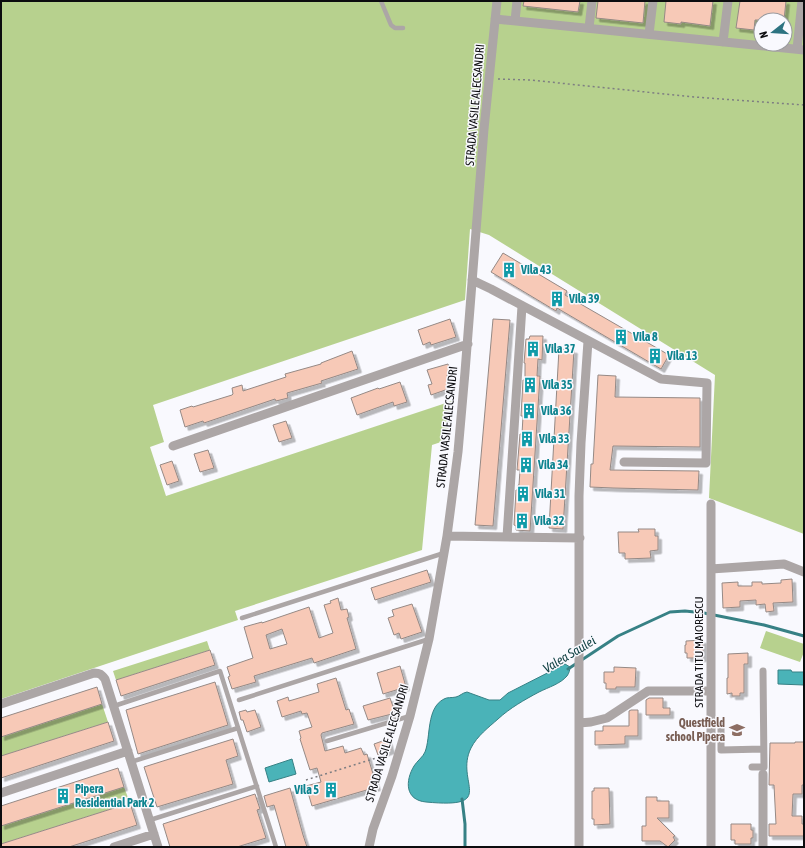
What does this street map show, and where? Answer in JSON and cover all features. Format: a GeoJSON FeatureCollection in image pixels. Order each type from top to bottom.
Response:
{"type":"FeatureCollection","features":[{"type":"Feature","properties":{"kind":"street","name":"STRADA VASILE ALECSANDRI"},"geometry":{"type":"LineString","coordinates":[[369,847],[373,829],[410,716],[429,639],[447,536],[458,452],[468,344],[488,79],[497,1]]}},
{"type":"Feature","properties":{"kind":"street"},"geometry":{"type":"LineString","coordinates":[[515,21],[517,1]]}},
{"type":"Feature","properties":{"kind":"street"},"geometry":{"type":"LineString","coordinates":[[589,28],[592,1]]}},
{"type":"Feature","properties":{"kind":"street"},"geometry":{"type":"LineString","coordinates":[[649,34],[653,1]]}},
{"type":"Feature","properties":{"kind":"street"},"geometry":{"type":"LineString","coordinates":[[723,42],[728,1]]}},
{"type":"Feature","properties":{"kind":"street"},"geometry":{"type":"LineString","coordinates":[[495,19],[801,50],[802,1]]}},
{"type":"Feature","properties":{"kind":"street"},"geometry":{"type":"LineString","coordinates":[[472,280],[661,379],[707,383],[706,463],[624,462]]}},
{"type":"Feature","properties":{"kind":"street"},"geometry":{"type":"LineString","coordinates":[[507,537],[522,306]]}},
{"type":"Feature","properties":{"kind":"street"},"geometry":{"type":"LineString","coordinates":[[579,847],[581,443],[588,341]]}},
{"type":"Feature","properties":{"kind":"street"},"geometry":{"type":"LineString","coordinates":[[173,446],[468,344]]}},
{"type":"Feature","properties":{"kind":"street","name":"STRADA TITU MAIORESCU"},"geometry":{"type":"LineString","coordinates":[[711,504],[711,847]]}},
{"type":"Feature","properties":{"kind":"street"},"geometry":{"type":"LineString","coordinates":[[447,536],[580,538]]}},
{"type":"Feature","properties":{"kind":"street"},"geometry":{"type":"LineString","coordinates":[[711,569],[784,564],[804,572]]}},
{"type":"Feature","properties":{"kind":"street"},"geometry":{"type":"LineString","coordinates":[[752,767],[764,767],[763,672]]}},
{"type":"Feature","properties":{"kind":"street"},"geometry":{"type":"LineString","coordinates":[[1,704],[94,673],[99,673],[105,679],[158,847]]}},
{"type":"Feature","properties":{"kind":"street"},"geometry":{"type":"LineString","coordinates":[[579,722],[591,722],[607,718],[648,691],[711,691]]}},
{"type":"Feature","properties":{"kind":"street"},"geometry":{"type":"LineString","coordinates":[[711,723],[721,723],[722,750],[764,749]]}},
{"type":"Feature","properties":{"kind":"street"},"geometry":{"type":"LineString","coordinates":[[1,793],[128,751]]}},
{"type":"Feature","properties":{"kind":"street"},"geometry":{"type":"LineString","coordinates":[[763,774],[763,847]]}},
{"type":"Feature","properties":{"kind":"street"},"geometry":{"type":"LineString","coordinates":[[114,847],[154,834]]}},
{"type":"Feature","properties":{"kind":"lane"},"geometry":{"type":"LineString","coordinates":[[381,1],[391,25],[395,28],[403,28]]}},
{"type":"Feature","properties":{"kind":"lane"},"geometry":{"type":"LineString","coordinates":[[242,618],[444,553]]}},
{"type":"Feature","properties":{"kind":"lane"},"geometry":{"type":"LineString","coordinates":[[239,700],[429,639]]}},
{"type":"Feature","properties":{"kind":"lane"},"geometry":{"type":"LineString","coordinates":[[114,706],[220,671],[276,847]]}},
{"type":"Feature","properties":{"kind":"lane"},"geometry":{"type":"LineString","coordinates":[[327,741],[410,716]]}},
{"type":"Feature","properties":{"kind":"lane"},"geometry":{"type":"LineString","coordinates":[[131,762],[238,728]]}},
{"type":"Feature","properties":{"kind":"lane"},"geometry":{"type":"LineString","coordinates":[[150,820],[257,786]]}},
{"type":"Feature","properties":{"kind":"path"},"geometry":{"type":"LineString","coordinates":[[488,79],[530,80],[686,96],[804,105]]}},
{"type":"Feature","properties":{"kind":"path"},"geometry":{"type":"LineString","coordinates":[[306,780],[391,753],[398,755]]}},
{"type":"Feature","properties":{"kind":"green space"},"geometry":{"type":"Polygon","coordinates":[[[1,1],[804,1],[804,534],[709,498],[715,375],[489,235],[470,229],[465,300],[153,405],[164,442],[150,447],[166,496],[452,401],[450,439],[432,445],[422,550],[235,611],[238,620],[1,699],[1,1]]]}},
{"type":"Feature","properties":{"kind":"green space"},"geometry":{"type":"Polygon","coordinates":[[[766,631],[804,644],[804,652],[800,662],[760,648],[766,631]]]}},
{"type":"Feature","properties":{"kind":"green space"},"geometry":{"type":"Polygon","coordinates":[[[207,641],[210,650],[116,680],[113,671],[207,641]]]}},
{"type":"Feature","properties":{"kind":"green space"},"geometry":{"type":"Polygon","coordinates":[[[102,704],[108,722],[1,756],[1,737],[102,704]]]}},
{"type":"Feature","properties":{"kind":"green space"},"geometry":{"type":"Polygon","coordinates":[[[124,787],[130,803],[1,844],[1,826],[124,787]]]}},
{"type":"Feature","properties":{"kind":"water"},"geometry":{"type":"Polygon","coordinates":[[[565,664],[570,668],[564,679],[512,708],[476,740],[471,748],[467,760],[470,790],[468,797],[461,801],[448,803],[426,802],[414,798],[409,789],[409,778],[414,766],[425,752],[430,723],[434,709],[438,703],[445,698],[456,697],[467,692],[489,700],[500,700],[508,693],[565,664]]]}},
{"type":"Feature","properties":{"kind":"water"},"geometry":{"type":"Polygon","coordinates":[[[778,670],[804,672],[804,685],[778,684],[778,670]]]}},
{"type":"Feature","properties":{"kind":"water"},"geometry":{"type":"Polygon","coordinates":[[[292,759],[296,774],[269,782],[265,768],[292,759]]]}},
{"type":"Feature","properties":{"kind":"building"},"geometry":{"type":"Polygon","coordinates":[[[524,1],[580,1],[578,12],[523,6],[524,1]]]}},
{"type":"Feature","properties":{"kind":"building"},"geometry":{"type":"Polygon","coordinates":[[[598,1],[645,1],[643,23],[596,18],[598,1]]]}},
{"type":"Feature","properties":{"kind":"building"},"geometry":{"type":"Polygon","coordinates":[[[666,1],[713,1],[710,26],[681,22],[681,24],[664,22],[666,1]]]}},
{"type":"Feature","properties":{"kind":"building"},"geometry":{"type":"Polygon","coordinates":[[[740,1],[786,1],[785,12],[753,12],[753,30],[736,28],[740,1]]]}},
{"type":"Feature","properties":{"kind":"building"},"geometry":{"type":"Polygon","coordinates":[[[503,253],[567,291],[565,295],[669,355],[661,369],[557,308],[556,311],[491,272],[503,253]]]}},
{"type":"Feature","properties":{"kind":"building"},"geometry":{"type":"Polygon","coordinates":[[[450,319],[456,337],[431,345],[430,342],[423,345],[418,330],[450,319]]]}},
{"type":"Feature","properties":{"kind":"building"},"geometry":{"type":"Polygon","coordinates":[[[493,319],[510,320],[493,526],[475,525],[493,319]]]}},
{"type":"Feature","properties":{"kind":"building"},"geometry":{"type":"Polygon","coordinates":[[[530,336],[543,336],[542,360],[538,359],[537,376],[540,376],[530,531],[516,530],[516,526],[514,525],[516,490],[518,490],[519,485],[520,470],[517,470],[520,434],[522,434],[523,416],[521,416],[523,380],[525,380],[524,363],[526,339],[529,339],[530,336]]]}},
{"type":"Feature","properties":{"kind":"building"},"geometry":{"type":"Polygon","coordinates":[[[559,349],[574,350],[563,529],[549,528],[559,349]]]}},
{"type":"Feature","properties":{"kind":"building"},"geometry":{"type":"Polygon","coordinates":[[[352,351],[358,369],[321,381],[322,383],[287,393],[288,398],[276,401],[275,399],[204,423],[203,421],[185,427],[180,410],[232,395],[232,388],[242,385],[243,391],[286,377],[285,374],[321,364],[352,351]]]}},
{"type":"Feature","properties":{"kind":"building"},"geometry":{"type":"Polygon","coordinates":[[[448,364],[451,374],[447,375],[451,388],[431,395],[428,385],[432,384],[427,370],[448,364]]]}},
{"type":"Feature","properties":{"kind":"building"},"geometry":{"type":"Polygon","coordinates":[[[598,375],[616,376],[615,397],[700,398],[700,447],[613,446],[610,470],[699,471],[698,490],[590,487],[591,464],[593,464],[598,375]]]}},
{"type":"Feature","properties":{"kind":"building"},"geometry":{"type":"Polygon","coordinates":[[[400,382],[407,402],[394,406],[393,402],[357,415],[351,398],[400,382]]]}},
{"type":"Feature","properties":{"kind":"building"},"geometry":{"type":"Polygon","coordinates":[[[286,421],[292,438],[279,442],[273,425],[286,421]]]}},
{"type":"Feature","properties":{"kind":"building"},"geometry":{"type":"Polygon","coordinates":[[[208,450],[214,468],[200,472],[194,454],[208,450]]]}},
{"type":"Feature","properties":{"kind":"building"},"geometry":{"type":"Polygon","coordinates":[[[172,461],[179,481],[167,485],[160,465],[172,461]]]}},
{"type":"Feature","properties":{"kind":"building"},"geometry":{"type":"Polygon","coordinates":[[[638,529],[655,529],[655,536],[658,536],[658,550],[650,551],[651,558],[625,559],[625,553],[619,553],[618,532],[639,532],[638,529]]]}},
{"type":"Feature","properties":{"kind":"building"},"geometry":{"type":"Polygon","coordinates":[[[427,570],[431,582],[375,600],[371,588],[427,570]]]}},
{"type":"Feature","properties":{"kind":"building"},"geometry":{"type":"Polygon","coordinates":[[[792,579],[793,602],[773,603],[774,611],[766,612],[765,604],[756,605],[756,600],[740,601],[740,607],[723,608],[722,583],[738,582],[738,586],[752,586],[752,582],[762,582],[762,584],[781,583],[781,580],[792,579]]]}},
{"type":"Feature","properties":{"kind":"building"},"geometry":{"type":"Polygon","coordinates":[[[338,598],[341,610],[347,609],[349,617],[347,618],[356,649],[314,663],[312,658],[254,676],[256,682],[232,689],[228,677],[230,676],[227,667],[253,658],[244,627],[262,623],[309,607],[319,638],[333,633],[324,605],[331,603],[330,601],[338,598]],[[282,629],[266,635],[270,649],[287,644],[282,629]]]}},
{"type":"Feature","properties":{"kind":"building"},"geometry":{"type":"Polygon","coordinates":[[[412,604],[422,632],[401,639],[399,633],[394,635],[388,618],[394,616],[392,610],[412,604]]]}},
{"type":"Feature","properties":{"kind":"building"},"geometry":{"type":"Polygon","coordinates":[[[703,640],[703,658],[687,658],[687,653],[685,653],[686,641],[703,640]]]}},
{"type":"Feature","properties":{"kind":"building"},"geometry":{"type":"Polygon","coordinates":[[[210,650],[215,665],[121,696],[116,680],[210,650]]]}},
{"type":"Feature","properties":{"kind":"building"},"geometry":{"type":"Polygon","coordinates":[[[748,653],[748,664],[744,664],[744,693],[740,693],[740,696],[732,696],[732,693],[727,694],[728,654],[748,653]]]}},
{"type":"Feature","properties":{"kind":"building"},"geometry":{"type":"Polygon","coordinates":[[[400,666],[406,687],[383,694],[377,673],[400,666]]]}},
{"type":"Feature","properties":{"kind":"building"},"geometry":{"type":"Polygon","coordinates":[[[614,667],[636,668],[635,687],[616,687],[616,689],[606,689],[606,683],[604,683],[604,672],[614,672],[614,667]]]}},
{"type":"Feature","properties":{"kind":"building"},"geometry":{"type":"Polygon","coordinates":[[[336,678],[346,710],[349,709],[354,724],[322,733],[321,735],[325,751],[343,746],[345,753],[361,748],[364,755],[367,754],[377,787],[312,806],[306,786],[321,782],[317,768],[310,770],[300,739],[299,731],[312,727],[307,713],[302,714],[301,711],[282,717],[277,701],[288,697],[289,701],[319,692],[317,684],[336,678]]]}},
{"type":"Feature","properties":{"kind":"building"},"geometry":{"type":"Polygon","coordinates":[[[215,682],[228,725],[138,754],[126,710],[215,682]]]}},
{"type":"Feature","properties":{"kind":"building"},"geometry":{"type":"Polygon","coordinates":[[[97,687],[102,704],[1,737],[1,718],[97,687]]]}},
{"type":"Feature","properties":{"kind":"building"},"geometry":{"type":"Polygon","coordinates":[[[390,698],[395,712],[368,720],[363,706],[390,698]]]}},
{"type":"Feature","properties":{"kind":"building"},"geometry":{"type":"Polygon","coordinates":[[[649,698],[663,698],[663,708],[670,708],[670,715],[646,715],[646,700],[649,698]]]}},
{"type":"Feature","properties":{"kind":"building"},"geometry":{"type":"Polygon","coordinates":[[[246,710],[247,712],[255,710],[261,727],[247,732],[239,712],[246,710]]]}},
{"type":"Feature","properties":{"kind":"building"},"geometry":{"type":"Polygon","coordinates":[[[638,710],[638,736],[625,736],[625,744],[595,745],[595,731],[603,731],[603,726],[629,726],[629,711],[638,710]]]}},
{"type":"Feature","properties":{"kind":"building","name":"Pipera Residential Park 2"},"geometry":{"type":"Polygon","coordinates":[[[108,722],[114,741],[1,778],[1,756],[108,722]]]}},
{"type":"Feature","properties":{"kind":"building"},"geometry":{"type":"Polygon","coordinates":[[[233,739],[238,756],[226,760],[233,784],[157,807],[144,767],[233,739]]]}},
{"type":"Feature","properties":{"kind":"building"},"geometry":{"type":"Polygon","coordinates":[[[388,739],[391,750],[378,755],[374,744],[388,739]]]}},
{"type":"Feature","properties":{"kind":"building"},"geometry":{"type":"Polygon","coordinates":[[[804,742],[804,785],[802,785],[802,794],[793,794],[792,816],[802,816],[804,836],[769,836],[769,824],[776,824],[774,785],[769,785],[770,743],[804,742]]]}},
{"type":"Feature","properties":{"kind":"building","name":"Pipera Residential Park 2"},"geometry":{"type":"Polygon","coordinates":[[[118,768],[124,787],[1,826],[1,806],[118,768]]]}},
{"type":"Feature","properties":{"kind":"building"},"geometry":{"type":"Polygon","coordinates":[[[290,788],[307,847],[286,847],[274,805],[267,807],[264,796],[290,788]]]}},
{"type":"Feature","properties":{"kind":"building"},"geometry":{"type":"Polygon","coordinates":[[[594,788],[609,788],[610,824],[594,825],[594,819],[592,819],[592,791],[594,791],[594,788]]]}},
{"type":"Feature","properties":{"kind":"building"},"geometry":{"type":"Polygon","coordinates":[[[255,794],[260,809],[257,810],[266,838],[237,847],[170,847],[163,824],[255,794]]]}},
{"type":"Feature","properties":{"kind":"building"},"geometry":{"type":"Polygon","coordinates":[[[646,797],[657,797],[657,801],[669,801],[669,818],[657,818],[675,836],[673,837],[675,840],[668,847],[660,841],[642,841],[642,826],[646,826],[646,797]]]}},
{"type":"Feature","properties":{"kind":"building","name":"Pipera Residential Park 2"},"geometry":{"type":"Polygon","coordinates":[[[130,803],[137,825],[69,847],[1,847],[1,844],[130,803]]]}},
{"type":"Feature","properties":{"kind":"building"},"geometry":{"type":"Polygon","coordinates":[[[731,824],[751,824],[753,838],[751,838],[751,844],[735,844],[735,840],[731,840],[731,824]]]}},
{"type":"Feature","properties":{"kind":"waterway","name":"Valea Saulei"},"geometry":{"type":"LineString","coordinates":[[568,669],[618,636],[670,612],[685,611],[704,613],[764,625],[804,636]]}},
{"type":"Feature","properties":{"kind":"waterway","name":"Valea Saulei"},"geometry":{"type":"LineString","coordinates":[[462,799],[465,824],[465,847]]}},
{"type":"Feature","properties":{"kind":"place","name":"Vila 43"},"geometry":{"type":"Point","coordinates":[509,270]}},
{"type":"Feature","properties":{"kind":"place","name":"Vila 39"},"geometry":{"type":"Point","coordinates":[557,299]}},
{"type":"Feature","properties":{"kind":"place","name":"Vila 8"},"geometry":{"type":"Point","coordinates":[621,337]}},
{"type":"Feature","properties":{"kind":"place","name":"Vila 37"},"geometry":{"type":"Point","coordinates":[533,349]}},
{"type":"Feature","properties":{"kind":"place","name":"Vila 13"},"geometry":{"type":"Point","coordinates":[655,356]}},
{"type":"Feature","properties":{"kind":"place","name":"Vila 35"},"geometry":{"type":"Point","coordinates":[530,385]}},
{"type":"Feature","properties":{"kind":"place","name":"Vila 36"},"geometry":{"type":"Point","coordinates":[529,411]}},
{"type":"Feature","properties":{"kind":"place","name":"Vila 33"},"geometry":{"type":"Point","coordinates":[527,439]}},
{"type":"Feature","properties":{"kind":"place","name":"Vila 34"},"geometry":{"type":"Point","coordinates":[526,465]}},
{"type":"Feature","properties":{"kind":"place","name":"Vila 31"},"geometry":{"type":"Point","coordinates":[523,494]}},
{"type":"Feature","properties":{"kind":"place","name":"Vila 32"},"geometry":{"type":"Point","coordinates":[522,521]}},
{"type":"Feature","properties":{"kind":"place","name":"Questfield school Pipera"},"geometry":{"type":"Point","coordinates":[737,730]}},
{"type":"Feature","properties":{"kind":"place","name":"Vila 5"},"geometry":{"type":"Point","coordinates":[331,790]}},
{"type":"Feature","properties":{"kind":"place","name":"Pipera Residential Park 2"},"geometry":{"type":"Point","coordinates":[63,796]}}]}
